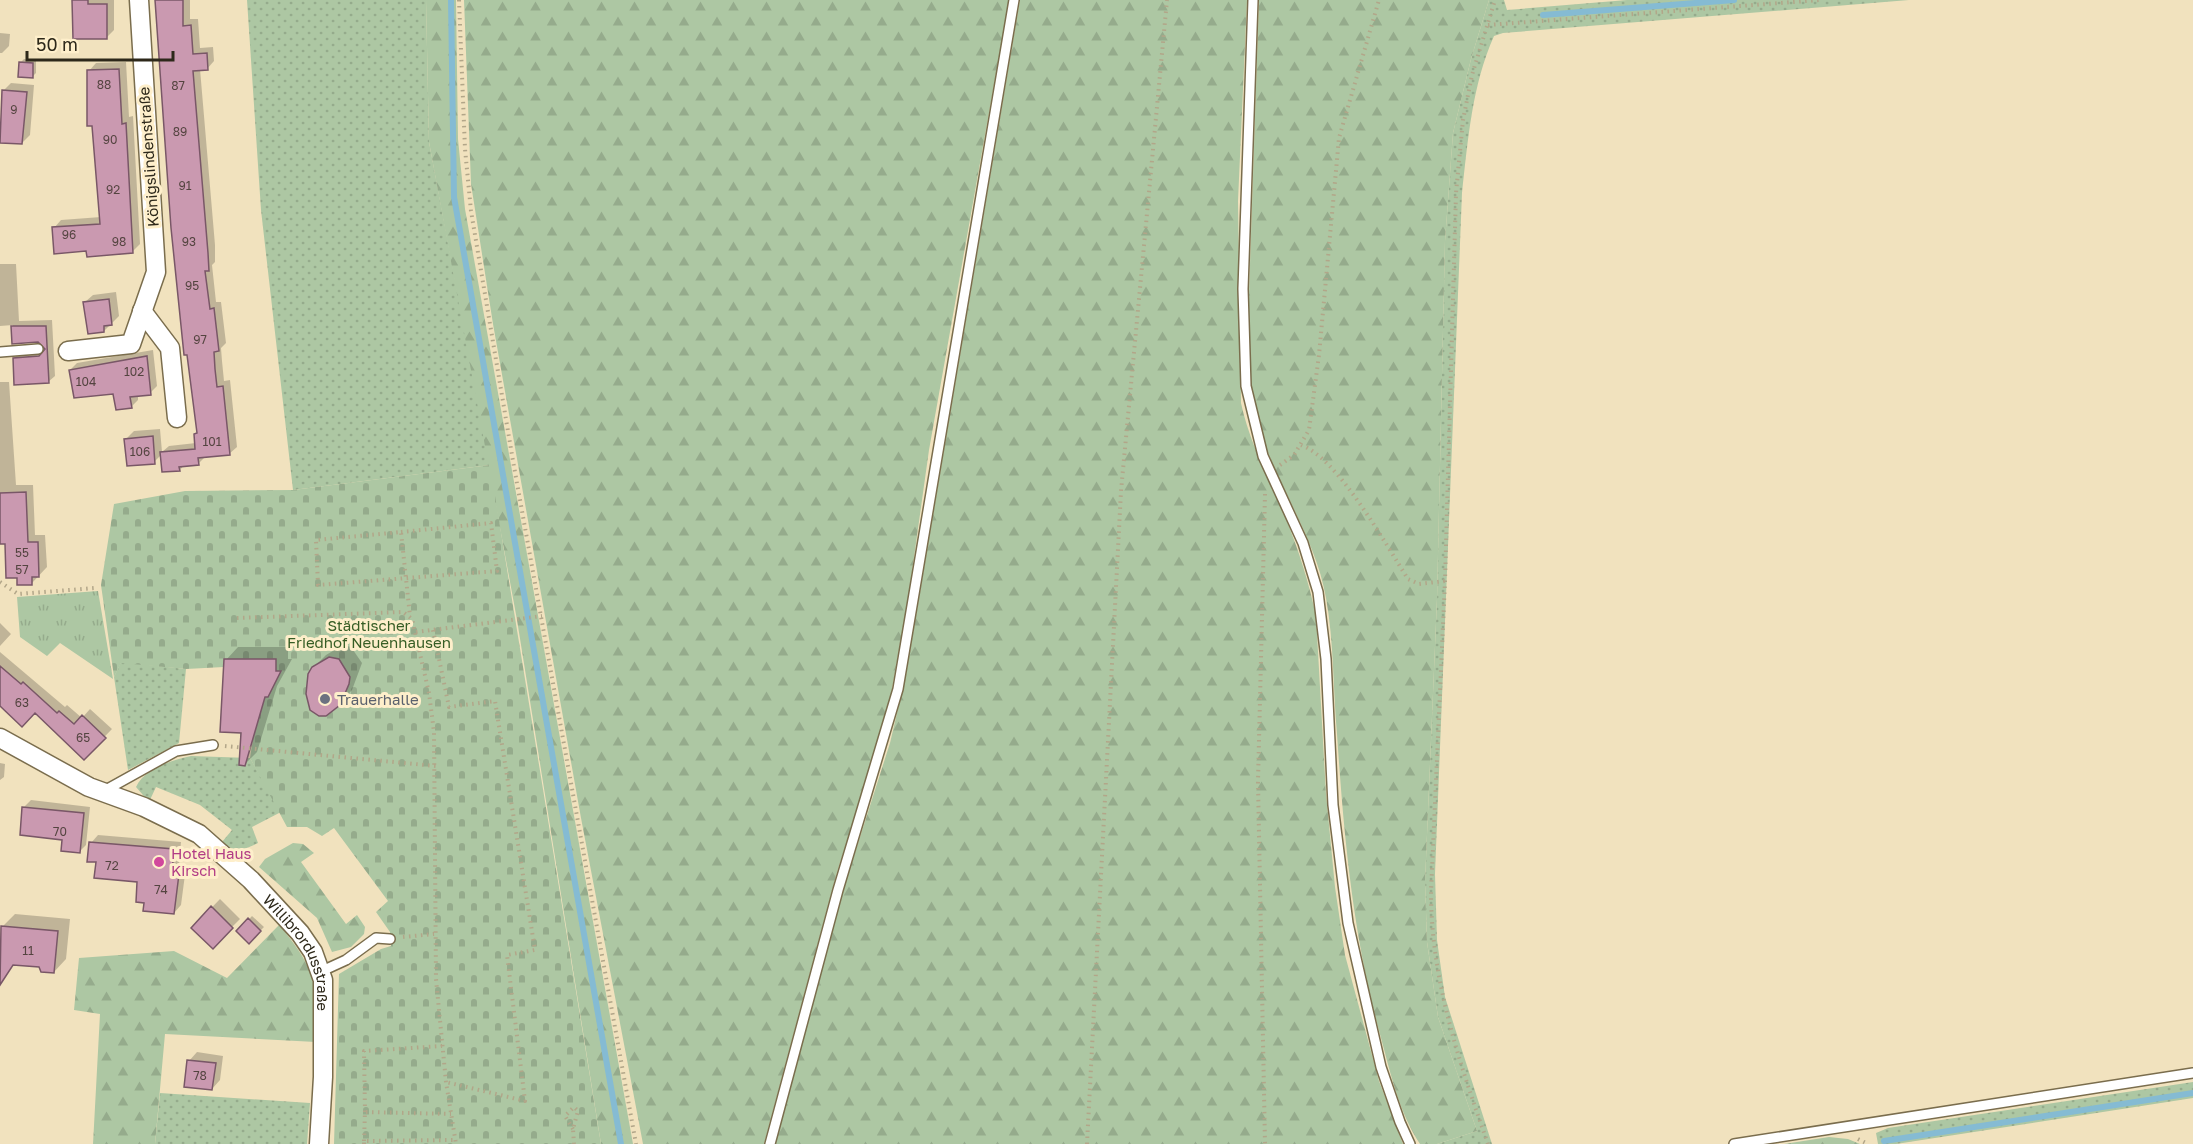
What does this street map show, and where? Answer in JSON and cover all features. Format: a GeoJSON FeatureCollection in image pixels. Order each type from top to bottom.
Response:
{"type":"FeatureCollection","features":[{"type":"Feature","properties":{"kind":"street","name":"Königslindenstraße"},"geometry":{"type":"LineString","coordinates":[[68,351],[131,344],[156,272],[139,0]]}},
{"type":"Feature","properties":{"kind":"street"},"geometry":{"type":"LineString","coordinates":[[142,311],[170,348],[177,418]]}},
{"type":"Feature","properties":{"kind":"street","name":"Willibrordusstraße"},"geometry":{"type":"LineString","coordinates":[[0,738],[101,792],[175,821],[199,834],[220,850],[290,921],[306,941],[322,971],[324,1053],[319,1144]]}},
{"type":"Feature","properties":{"kind":"lane"},"geometry":{"type":"LineString","coordinates":[[770,1144],[838,890],[898,689],[1014,0]]}},
{"type":"Feature","properties":{"kind":"lane"},"geometry":{"type":"LineString","coordinates":[[1253,0],[1246,147],[1244,356],[1251,413],[1268,468],[1303,543],[1318,592],[1326,659],[1333,805],[1348,923],[1381,1067],[1410,1144]]}},
{"type":"Feature","properties":{"kind":"lane"},"geometry":{"type":"LineString","coordinates":[[0,352],[38,350]]}},
{"type":"Feature","properties":{"kind":"lane"},"geometry":{"type":"LineString","coordinates":[[101,792],[176,751],[213,745]]}},
{"type":"Feature","properties":{"kind":"lane"},"geometry":{"type":"LineString","coordinates":[[322,971],[346,960],[376,938],[390,939]]}},
{"type":"Feature","properties":{"kind":"lane"},"geometry":{"type":"LineString","coordinates":[[1734,1144],[2193,1073]]}},
{"type":"Feature","properties":{"kind":"path"},"geometry":{"type":"LineString","coordinates":[[459,0],[465,149],[471,210],[636,1144]]}},
{"type":"Feature","properties":{"kind":"path"},"geometry":{"type":"LineString","coordinates":[[1087,1144],[1121,491],[1167,0]]}},
{"type":"Feature","properties":{"kind":"path"},"geometry":{"type":"LineString","coordinates":[[1268,468],[1289,460],[1309,430],[1339,138],[1379,0]]}},
{"type":"Feature","properties":{"kind":"path"},"geometry":{"type":"LineString","coordinates":[[1488,1144],[1442,994],[1432,936],[1432,844],[1445,581],[1456,193],[1469,86],[1495,0]]}},
{"type":"Feature","properties":{"kind":"path"},"geometry":{"type":"LineString","coordinates":[[1488,26],[1820,0]]}},
{"type":"Feature","properties":{"kind":"path"},"geometry":{"type":"LineString","coordinates":[[1301,445],[1316,453],[1343,482],[1408,579],[1419,584],[1445,581]]}},
{"type":"Feature","properties":{"kind":"path"},"geometry":{"type":"LineString","coordinates":[[1265,486],[1258,782],[1265,1144]]}},
{"type":"Feature","properties":{"kind":"path"},"geometry":{"type":"LineString","coordinates":[[491,523],[497,571],[318,585],[316,540],[401,532],[491,523]]}},
{"type":"Feature","properties":{"kind":"path"},"geometry":{"type":"LineString","coordinates":[[401,532],[410,617],[416,632],[429,693],[436,766],[434,934],[442,1046],[456,1142],[364,1143],[364,1051],[442,1046]]}},
{"type":"Feature","properties":{"kind":"path"},"geometry":{"type":"LineString","coordinates":[[0,582],[18,594],[95,588]]}},
{"type":"Feature","properties":{"kind":"path"},"geometry":{"type":"LineString","coordinates":[[237,618],[403,612],[410,617]]}},
{"type":"Feature","properties":{"kind":"path"},"geometry":{"type":"LineString","coordinates":[[416,632],[542,616]]}},
{"type":"Feature","properties":{"kind":"path"},"geometry":{"type":"LineString","coordinates":[[433,630],[449,707],[495,701],[535,950],[507,955],[525,1101],[446,1082]]}},
{"type":"Feature","properties":{"kind":"path"},"geometry":{"type":"LineString","coordinates":[[213,745],[436,766]]}},
{"type":"Feature","properties":{"kind":"path"},"geometry":{"type":"LineString","coordinates":[[390,939],[434,934]]}},
{"type":"Feature","properties":{"kind":"path"},"geometry":{"type":"LineString","coordinates":[[573,1129],[565,1116],[574,1107],[578,1111],[573,1129],[574,1144]]}},
{"type":"Feature","properties":{"kind":"path"},"geometry":{"type":"LineString","coordinates":[[365,1112],[451,1114]]}},
{"type":"Feature","properties":{"kind":"green space"},"geometry":{"type":"Polygon","coordinates":[[[247,0],[426,0],[429,142],[490,465],[293,490],[261,210],[247,0]]]}},
{"type":"Feature","properties":{"kind":"green space"},"geometry":{"type":"Polygon","coordinates":[[[426,0],[456,0],[458,139],[465,209],[633,1144],[601,1144],[517,620],[429,142],[426,0]]]}},
{"type":"Feature","properties":{"kind":"green space"},"geometry":{"type":"Polygon","coordinates":[[[464,0],[1009,0],[929,450],[909,593],[887,717],[837,872],[764,1144],[643,1144],[581,818],[493,324],[471,184],[464,0]]]}},
{"type":"Feature","properties":{"kind":"green space"},"geometry":{"type":"Polygon","coordinates":[[[1020,0],[1247,0],[1238,201],[1241,403],[1255,448],[1295,543],[1316,616],[1326,794],[1335,887],[1345,955],[1379,1081],[1403,1144],[774,1144],[840,900],[890,743],[906,675],[1020,0]]]}},
{"type":"Feature","properties":{"kind":"green space"},"geometry":{"type":"Polygon","coordinates":[[[1259,0],[1489,0],[1471,59],[1453,133],[1445,241],[1437,599],[1425,882],[1427,942],[1438,1017],[1477,1131],[1437,1144],[1420,1144],[1406,1119],[1392,1079],[1371,1000],[1351,887],[1326,598],[1313,552],[1264,444],[1252,396],[1248,322],[1259,0]]]}},
{"type":"Feature","properties":{"kind":"green space"},"geometry":{"type":"Polygon","coordinates":[[[1489,0],[1504,0],[1507,10],[1627,0],[1909,0],[1503,33],[1494,36],[1476,93],[1462,193],[1435,874],[1437,940],[1445,997],[1492,1144],[1437,1144],[1477,1131],[1438,1017],[1427,942],[1425,882],[1437,599],[1445,241],[1453,133],[1471,59],[1489,0]]]}},
{"type":"Feature","properties":{"kind":"green space","name":"Städtischer Friedhof Neuenhausen"},"geometry":{"type":"Polygon","coordinates":[[[490,465],[601,1144],[334,1144],[339,974],[381,949],[391,946],[390,932],[376,912],[388,901],[334,828],[322,836],[307,827],[287,827],[250,758],[253,739],[240,738],[240,733],[220,732],[224,667],[186,669],[121,663],[114,677],[101,585],[114,504],[185,491],[293,490],[490,465]]]}},
{"type":"Feature","properties":{"kind":"green space"},"geometry":{"type":"Polygon","coordinates":[[[98,591],[113,679],[60,643],[47,656],[20,637],[17,597],[98,591]]]}},
{"type":"Feature","properties":{"kind":"green space"},"geometry":{"type":"Polygon","coordinates":[[[121,662],[186,669],[179,743],[128,770],[114,677],[121,662]]]}},
{"type":"Feature","properties":{"kind":"green space"},"geometry":{"type":"Polygon","coordinates":[[[191,756],[250,758],[281,812],[252,827],[258,843],[244,849],[231,848],[222,842],[232,830],[200,805],[156,787],[149,802],[136,787],[140,780],[152,770],[191,756]]]}},
{"type":"Feature","properties":{"kind":"green space"},"geometry":{"type":"Polygon","coordinates":[[[293,843],[303,844],[314,853],[301,862],[346,924],[357,915],[365,927],[364,934],[351,947],[332,952],[317,918],[259,867],[265,859],[293,843]]]}},
{"type":"Feature","properties":{"kind":"green space"},"geometry":{"type":"Polygon","coordinates":[[[279,925],[301,954],[312,979],[316,1005],[316,1042],[165,1034],[155,1144],[93,1144],[100,1014],[74,1010],[79,958],[174,951],[227,978],[279,925]]]}},
{"type":"Feature","properties":{"kind":"green space"},"geometry":{"type":"Polygon","coordinates":[[[2193,1082],[2193,1098],[1896,1144],[1878,1144],[1876,1133],[1888,1128],[2193,1082]]]}},
{"type":"Feature","properties":{"kind":"green space"},"geometry":{"type":"Polygon","coordinates":[[[160,1093],[310,1103],[307,1144],[155,1144],[160,1093]]]}},
{"type":"Feature","properties":{"kind":"green space"},"geometry":{"type":"Polygon","coordinates":[[[1829,1137],[1848,1139],[1860,1144],[1784,1144],[1829,1137]]]}},
{"type":"Feature","properties":{"kind":"building"},"geometry":{"type":"Polygon","coordinates":[[[72,0],[88,0],[88,4],[107,4],[107,39],[73,39],[72,0]]]}},
{"type":"Feature","properties":{"kind":"building"},"geometry":{"type":"Polygon","coordinates":[[[155,0],[183,0],[183,26],[191,25],[193,54],[207,53],[208,70],[193,71],[208,253],[209,271],[205,271],[210,309],[214,308],[219,351],[214,352],[215,369],[217,387],[223,386],[230,455],[198,458],[199,465],[179,467],[180,471],[162,472],[160,452],[195,449],[194,434],[197,433],[187,355],[184,355],[171,228],[155,0]]]}},
{"type":"Feature","properties":{"kind":"building"},"geometry":{"type":"Polygon","coordinates":[[[19,62],[33,63],[33,78],[18,77],[19,62]]]}},
{"type":"Feature","properties":{"kind":"building"},"geometry":{"type":"Polygon","coordinates":[[[119,69],[122,124],[126,123],[133,253],[87,257],[86,251],[54,254],[52,227],[100,224],[92,126],[87,126],[87,70],[119,69]]]}},
{"type":"Feature","properties":{"kind":"building"},"geometry":{"type":"Polygon","coordinates":[[[2,90],[27,92],[22,144],[0,143],[2,90]]]}},
{"type":"Feature","properties":{"kind":"building"},"geometry":{"type":"Polygon","coordinates":[[[109,299],[112,325],[104,326],[104,332],[88,334],[83,302],[109,299]]]}},
{"type":"Feature","properties":{"kind":"building"},"geometry":{"type":"Polygon","coordinates":[[[11,326],[46,326],[49,383],[14,385],[13,358],[39,356],[45,349],[38,342],[12,344],[11,326]]]}},
{"type":"Feature","properties":{"kind":"building"},"geometry":{"type":"Polygon","coordinates":[[[147,356],[151,395],[130,397],[132,408],[116,410],[113,394],[74,398],[69,370],[147,356]]]}},
{"type":"Feature","properties":{"kind":"building"},"geometry":{"type":"Polygon","coordinates":[[[153,436],[155,464],[127,466],[124,439],[153,436]]]}},
{"type":"Feature","properties":{"kind":"building"},"geometry":{"type":"Polygon","coordinates":[[[26,492],[28,542],[38,542],[39,577],[32,577],[32,585],[17,585],[17,578],[6,578],[5,544],[0,544],[0,493],[26,492]]]}},
{"type":"Feature","properties":{"kind":"building"},"geometry":{"type":"Polygon","coordinates":[[[329,657],[339,659],[350,677],[349,684],[340,705],[326,716],[319,716],[310,710],[306,694],[308,674],[312,667],[329,657]]]}},
{"type":"Feature","properties":{"kind":"building"},"geometry":{"type":"Polygon","coordinates":[[[224,659],[276,659],[276,671],[281,671],[268,697],[265,697],[245,766],[239,765],[241,733],[220,732],[224,659]]]}},
{"type":"Feature","properties":{"kind":"building"},"geometry":{"type":"Polygon","coordinates":[[[0,666],[21,684],[23,682],[57,713],[59,711],[74,724],[82,715],[106,738],[84,760],[35,713],[22,727],[0,706],[0,666]]]}},
{"type":"Feature","properties":{"kind":"building"},"geometry":{"type":"Polygon","coordinates":[[[22,807],[84,813],[80,853],[61,851],[62,840],[20,835],[22,807]]]}},
{"type":"Feature","properties":{"kind":"building"},"geometry":{"type":"Polygon","coordinates":[[[89,842],[174,849],[172,873],[179,874],[174,914],[143,911],[144,903],[136,902],[137,882],[94,878],[96,862],[87,862],[89,842]]]}},
{"type":"Feature","properties":{"kind":"building"},"geometry":{"type":"Polygon","coordinates":[[[211,906],[233,928],[213,949],[191,928],[211,906]]]}},
{"type":"Feature","properties":{"kind":"building"},"geometry":{"type":"Polygon","coordinates":[[[248,918],[261,931],[249,944],[236,931],[248,918]]]}},
{"type":"Feature","properties":{"kind":"building"},"geometry":{"type":"Polygon","coordinates":[[[1,926],[58,931],[54,973],[41,972],[39,967],[13,965],[0,985],[1,926]]]}},
{"type":"Feature","properties":{"kind":"building"},"geometry":{"type":"Polygon","coordinates":[[[187,1060],[216,1063],[212,1090],[184,1087],[187,1060]]]}},
{"type":"Feature","properties":{"kind":"waterway"},"geometry":{"type":"LineString","coordinates":[[451,0],[454,197],[621,1144]]}},
{"type":"Feature","properties":{"kind":"waterway"},"geometry":{"type":"LineString","coordinates":[[1543,15],[1734,0]]}},
{"type":"Feature","properties":{"kind":"waterway"},"geometry":{"type":"LineString","coordinates":[[1884,1141],[2193,1093]]}},
{"type":"Feature","properties":{"kind":"place","name":"Trauerhalle"},"geometry":{"type":"Point","coordinates":[325,699]}},
{"type":"Feature","properties":{"kind":"place","name":"Hotel Haus Kirsch"},"geometry":{"type":"Point","coordinates":[159,862]}}]}
